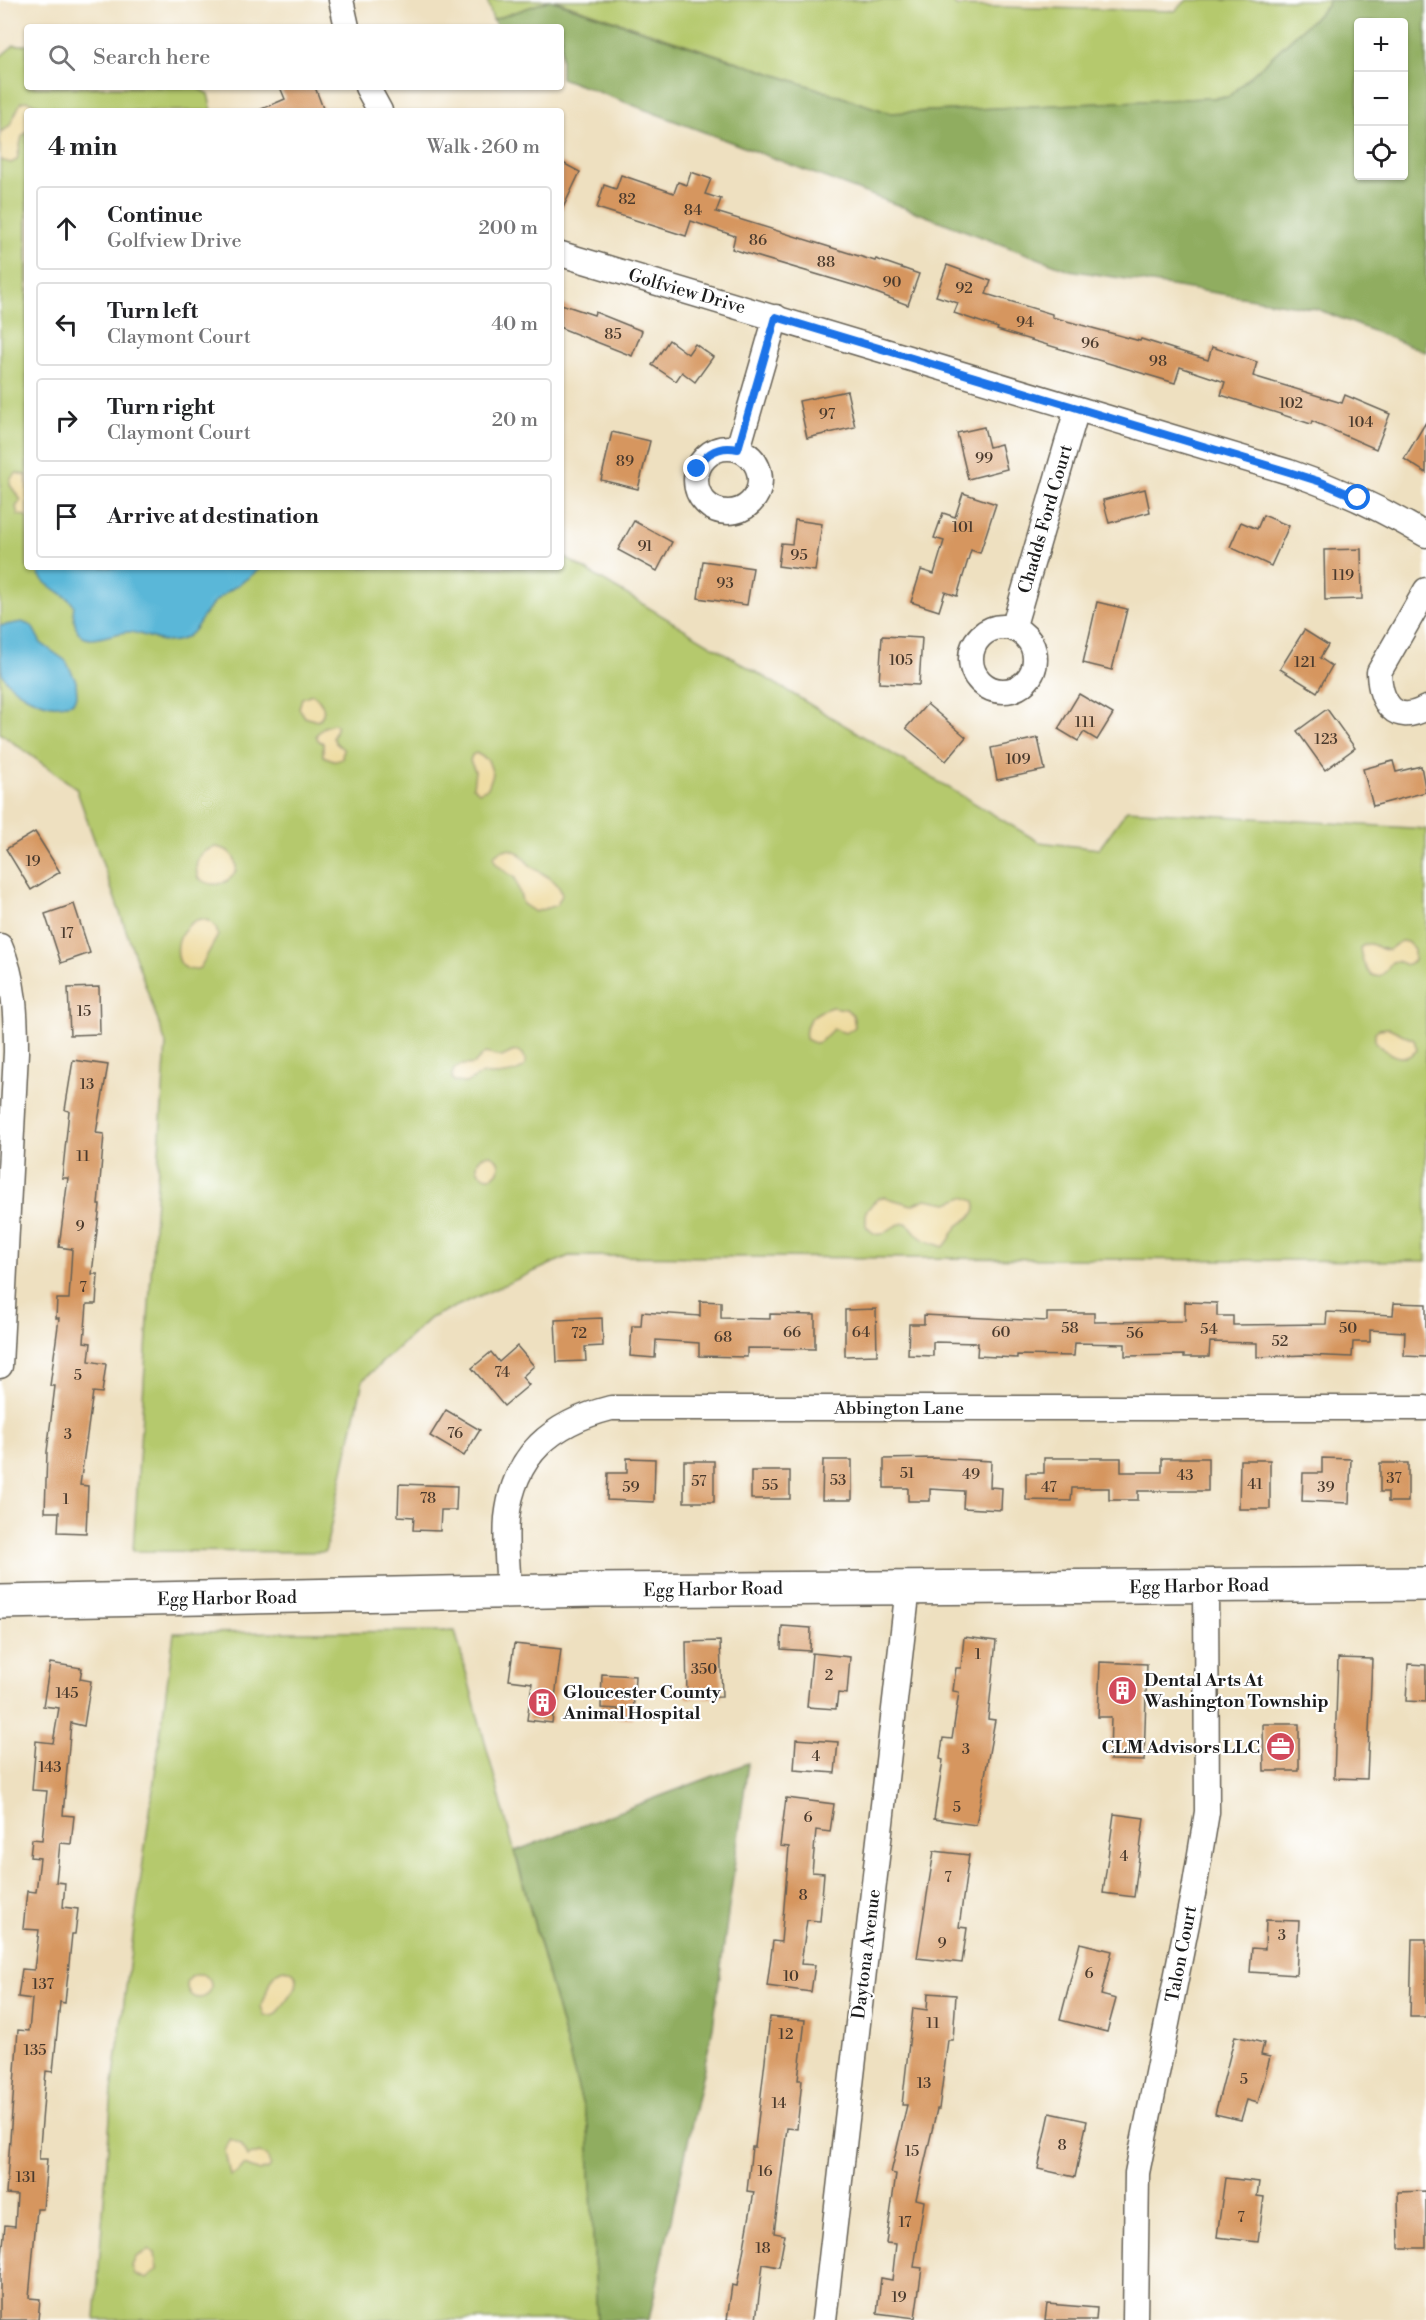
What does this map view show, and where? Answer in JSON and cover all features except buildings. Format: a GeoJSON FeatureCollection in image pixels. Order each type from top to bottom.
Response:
{"type":"FeatureCollection","features":[{"type":"Feature","properties":{"kind":"main road","name":"Egg Harbor Road"},"geometry":{"type":"LineString","coordinates":[[0,1602],[509,1592],[1426,1584]]}},
{"type":"Feature","properties":{"kind":"street"},"geometry":{"type":"LineString","coordinates":[[340,0],[345,24]]}},
{"type":"Feature","properties":{"kind":"street"},"geometry":{"type":"LineString","coordinates":[[369,90],[378,108]]}},
{"type":"Feature","properties":{"kind":"street","name":"Golfview Drive"},"geometry":{"type":"LineString","coordinates":[[564,255],[1321,482],[1388,513],[1426,535]]}},
{"type":"Feature","properties":{"kind":"street"},"geometry":{"type":"LineString","coordinates":[[738,449],[776,317]]}},
{"type":"Feature","properties":{"kind":"street","name":"Chadds Ford Court"},"geometry":{"type":"LineString","coordinates":[[1013,629],[1077,409]]}},
{"type":"Feature","properties":{"kind":"street"},"geometry":{"type":"LineString","coordinates":[[1426,590],[1379,672],[1384,702],[1398,713],[1416,714],[1426,708]]}},
{"type":"Feature","properties":{"kind":"street"},"geometry":{"type":"LineString","coordinates":[[0,946],[11,984],[16,1052],[0,1366]]}},
{"type":"Feature","properties":{"kind":"street","name":"Abbington Lane"},"geometry":{"type":"LineString","coordinates":[[509,1592],[507,1519],[518,1476],[531,1453],[544,1437],[587,1414],[610,1408],[1426,1408]]}},
{"type":"Feature","properties":{"kind":"street","name":"Talon Court"},"geometry":{"type":"LineString","coordinates":[[1135,2320],[1137,2174],[1196,1884],[1207,1812],[1206,1585]]}},
{"type":"Feature","properties":{"kind":"street","name":"Daytona Avenue"},"geometry":{"type":"LineString","coordinates":[[824,2320],[908,1587]]}},
{"type":"Feature","properties":{"kind":"green space"},"geometry":{"type":"Polygon","coordinates":[[[487,0],[550,0],[493,20],[487,0]]]}},
{"type":"Feature","properties":{"kind":"green space"},"geometry":{"type":"Polygon","coordinates":[[[550,0],[890,113],[1228,97],[1327,6],[1328,0],[1426,0],[1426,352],[1317,309],[1069,270],[564,79],[564,24],[496,24],[493,20],[550,0]]]}},
{"type":"Feature","properties":{"kind":"green space"},"geometry":{"type":"Polygon","coordinates":[[[554,0],[951,0],[956,6],[1175,11],[1187,0],[1328,0],[1327,6],[1228,97],[890,113],[554,0]]]}},
{"type":"Feature","properties":{"kind":"green space"},"geometry":{"type":"Polygon","coordinates":[[[14,45],[24,45],[24,90],[201,90],[208,94],[211,108],[24,108],[24,570],[564,570],[564,557],[1039,842],[1099,849],[1127,810],[1426,829],[1426,1261],[569,1256],[430,1318],[363,1380],[325,1552],[133,1551],[166,1044],[76,788],[0,733],[0,57],[14,45]]]}},
{"type":"Feature","properties":{"kind":"green space"},"geometry":{"type":"Polygon","coordinates":[[[455,1631],[588,2125],[597,2320],[95,2320],[112,2091],[174,1633],[455,1631]]]}},
{"type":"Feature","properties":{"kind":"green space"},"geometry":{"type":"Polygon","coordinates":[[[748,1763],[713,2027],[649,2320],[597,2320],[588,2125],[515,1851],[748,1763]]]}},
{"type":"Feature","properties":{"kind":"sand"},"geometry":{"type":"Polygon","coordinates":[[[27,101],[41,108],[24,108],[24,134],[17,160],[11,163],[0,160],[0,132],[9,127],[21,102],[27,101]]]}},
{"type":"Feature","properties":{"kind":"sand"},"geometry":{"type":"Polygon","coordinates":[[[17,473],[24,475],[24,516],[18,515],[16,507],[21,500],[10,485],[11,478],[17,473]]]}},
{"type":"Feature","properties":{"kind":"sand"},"geometry":{"type":"Polygon","coordinates":[[[312,694],[319,700],[324,711],[317,721],[305,717],[299,708],[302,698],[312,694]]]}},
{"type":"Feature","properties":{"kind":"sand"},"geometry":{"type":"Polygon","coordinates":[[[337,725],[333,738],[343,749],[342,759],[336,761],[323,756],[323,743],[316,735],[324,727],[337,725]]]}},
{"type":"Feature","properties":{"kind":"sand"},"geometry":{"type":"Polygon","coordinates":[[[476,753],[488,760],[493,774],[488,788],[479,792],[473,787],[475,771],[470,761],[472,755],[476,753]]]}},
{"type":"Feature","properties":{"kind":"sand"},"geometry":{"type":"Polygon","coordinates":[[[216,847],[232,854],[236,871],[228,880],[219,884],[198,878],[196,866],[199,857],[205,851],[216,847]]]}},
{"type":"Feature","properties":{"kind":"sand"},"geometry":{"type":"Polygon","coordinates":[[[507,849],[518,852],[530,865],[557,885],[562,895],[557,905],[535,912],[523,904],[515,878],[500,868],[494,859],[495,855],[507,849]]]}},
{"type":"Feature","properties":{"kind":"sand"},"geometry":{"type":"Polygon","coordinates":[[[200,919],[212,923],[218,935],[200,968],[190,969],[183,966],[179,959],[179,941],[190,924],[200,919]]]}},
{"type":"Feature","properties":{"kind":"sand"},"geometry":{"type":"Polygon","coordinates":[[[1401,941],[1407,942],[1414,949],[1414,961],[1406,965],[1397,961],[1392,962],[1383,974],[1378,976],[1369,973],[1360,948],[1371,944],[1388,950],[1401,941]]]}},
{"type":"Feature","properties":{"kind":"sand"},"geometry":{"type":"Polygon","coordinates":[[[832,1007],[846,1009],[853,1015],[855,1027],[846,1033],[833,1029],[820,1042],[814,1043],[806,1039],[808,1022],[820,1011],[832,1007]]]}},
{"type":"Feature","properties":{"kind":"sand"},"geometry":{"type":"Polygon","coordinates":[[[1389,1028],[1414,1040],[1417,1050],[1407,1057],[1390,1054],[1375,1042],[1375,1032],[1389,1028]]]}},
{"type":"Feature","properties":{"kind":"sand"},"geometry":{"type":"Polygon","coordinates":[[[518,1051],[523,1054],[526,1062],[520,1070],[498,1075],[482,1074],[466,1083],[455,1082],[452,1078],[456,1067],[474,1064],[485,1053],[502,1057],[518,1051]]]}},
{"type":"Feature","properties":{"kind":"sand"},"geometry":{"type":"Polygon","coordinates":[[[488,1155],[496,1158],[499,1166],[496,1174],[488,1177],[480,1174],[477,1166],[480,1158],[488,1155]]]}},
{"type":"Feature","properties":{"kind":"sand"},"geometry":{"type":"Polygon","coordinates":[[[884,1197],[912,1205],[926,1199],[948,1203],[964,1197],[975,1201],[976,1206],[974,1214],[957,1227],[943,1247],[922,1239],[906,1223],[894,1226],[881,1234],[872,1232],[866,1226],[866,1211],[877,1199],[884,1197]]]}},
{"type":"Feature","properties":{"kind":"sand"},"geometry":{"type":"Polygon","coordinates":[[[284,1969],[293,1972],[297,1979],[296,1987],[277,2014],[264,2016],[261,2006],[271,1979],[278,1971],[284,1969]]]}},
{"type":"Feature","properties":{"kind":"sand"},"geometry":{"type":"Polygon","coordinates":[[[199,1974],[208,1977],[211,1986],[208,1995],[199,1998],[190,1995],[187,1986],[190,1977],[199,1974]]]}},
{"type":"Feature","properties":{"kind":"sand"},"geometry":{"type":"Polygon","coordinates":[[[230,2139],[241,2144],[247,2157],[259,2153],[267,2155],[270,2165],[268,2169],[260,2171],[244,2165],[230,2176],[225,2151],[230,2139]]]}},
{"type":"Feature","properties":{"kind":"sand"},"geometry":{"type":"Polygon","coordinates":[[[149,2250],[155,2253],[157,2270],[147,2279],[135,2274],[132,2266],[136,2257],[149,2250]]]}},
{"type":"Feature","properties":{"kind":"water"},"geometry":{"type":"Polygon","coordinates":[[[38,570],[258,570],[216,601],[185,638],[167,642],[130,632],[90,639],[84,637],[79,633],[75,624],[74,606],[65,596],[42,580],[38,570]]]}},
{"type":"Feature","properties":{"kind":"water"},"geometry":{"type":"Polygon","coordinates":[[[22,622],[32,626],[41,643],[66,661],[76,681],[77,696],[72,703],[53,705],[39,702],[17,690],[2,674],[0,626],[22,622]]]}},
{"type":"Feature","properties":{"kind":"place","name":"Dental Arts At Washington Township"},"geometry":{"type":"Point","coordinates":[1123,1690]}},
{"type":"Feature","properties":{"kind":"place","name":"Gloucester County Animal Hospital"},"geometry":{"type":"Point","coordinates":[542,1702]}},
{"type":"Feature","properties":{"kind":"place","name":"CLM Advisors LLC"},"geometry":{"type":"Point","coordinates":[1281,1747]}},
{"type":"Feature","properties":{"kind":"route"},"geometry":{"type":"LineString","coordinates":[[697,469],[709,453],[718,448],[738,449],[776,317],[1289,472],[1321,482],[1358,498]]}}]}
